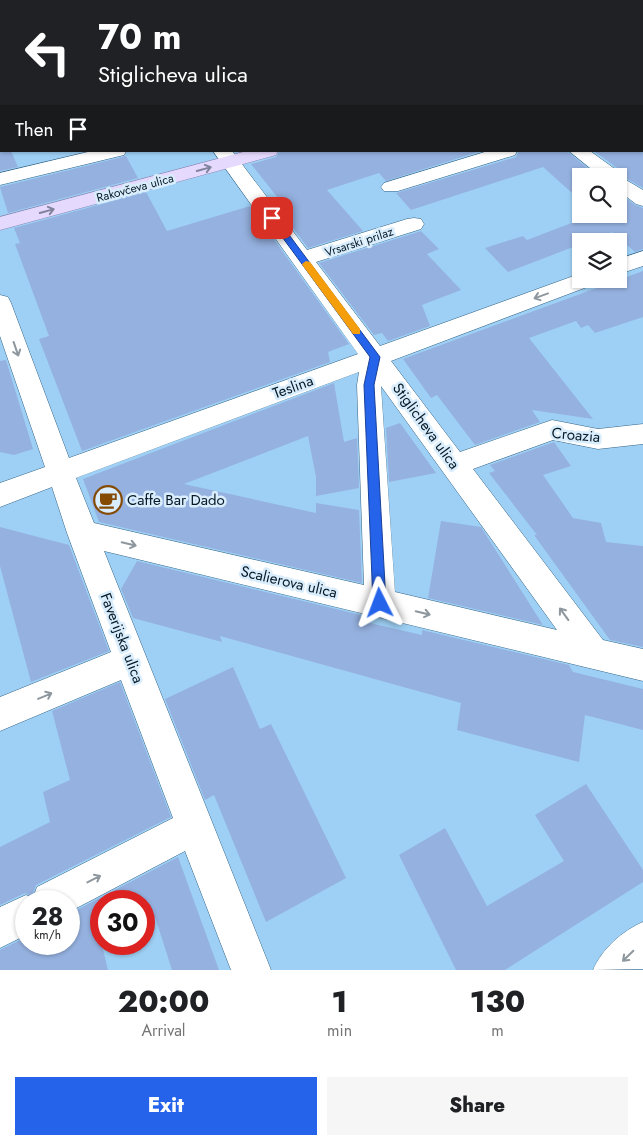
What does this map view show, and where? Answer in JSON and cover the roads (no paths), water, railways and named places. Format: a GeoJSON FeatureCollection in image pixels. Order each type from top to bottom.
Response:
{"type":"FeatureCollection","features":[{"type":"Feature","properties":{"kind":"main road","name":"Rakovčeva ulica"},"geometry":{"type":"LineString","coordinates":[[0,224],[226,156],[260,152]]}},
{"type":"Feature","properties":{"kind":"street"},"geometry":{"type":"LineString","coordinates":[[28,152],[36,170]]}},
{"type":"Feature","properties":{"kind":"street"},"geometry":{"type":"LineString","coordinates":[[0,179],[113,152]]}},
{"type":"Feature","properties":{"kind":"street"},"geometry":{"type":"LineString","coordinates":[[391,187],[505,152]]}},
{"type":"Feature","properties":{"kind":"street"},"geometry":{"type":"LineString","coordinates":[[579,152],[601,168]]}},
{"type":"Feature","properties":{"kind":"street","name":"Stiglicheva ulica"},"geometry":{"type":"LineString","coordinates":[[226,156],[593,653]]}},
{"type":"Feature","properties":{"kind":"street"},"geometry":{"type":"LineString","coordinates":[[627,188],[643,200]]}},
{"type":"Feature","properties":{"kind":"street","name":"Vrsarski prilaz"},"geometry":{"type":"LineString","coordinates":[[303,260],[414,224]]}},
{"type":"Feature","properties":{"kind":"street"},"geometry":{"type":"LineString","coordinates":[[627,264],[643,258]]}},
{"type":"Feature","properties":{"kind":"street","name":"Teslina"},"geometry":{"type":"LineString","coordinates":[[0,495],[572,284]]}},
{"type":"Feature","properties":{"kind":"street","name":"Faverijska ulica"},"geometry":{"type":"LineString","coordinates":[[0,303],[47,478],[81,533],[131,660],[193,827],[251,970]]}},
{"type":"Feature","properties":{"kind":"street"},"geometry":{"type":"LineString","coordinates":[[376,357],[369,385],[380,603]]}},
{"type":"Feature","properties":{"kind":"street","name":"Croazia"},"geometry":{"type":"LineString","coordinates":[[454,465],[552,430],[598,439],[643,434]]}},
{"type":"Feature","properties":{"kind":"street"},"geometry":{"type":"LineString","coordinates":[[0,473],[47,478]]}},
{"type":"Feature","properties":{"kind":"street","name":"Scalierova ulica"},"geometry":{"type":"LineString","coordinates":[[81,533],[643,665]]}},
{"type":"Feature","properties":{"kind":"street"},"geometry":{"type":"LineString","coordinates":[[0,714],[131,660]]}},
{"type":"Feature","properties":{"kind":"street"},"geometry":{"type":"LineString","coordinates":[[72,890],[193,827]]}},
{"type":"Feature","properties":{"kind":"street"},"geometry":{"type":"LineString","coordinates":[[0,928],[15,920]]}},
{"type":"Feature","properties":{"kind":"street"},"geometry":{"type":"LineString","coordinates":[[613,970],[643,942]]}},
{"type":"Feature","properties":{"kind":"place","name":"Caffe Bar Dado"},"geometry":{"type":"Point","coordinates":[108,500]}}]}
